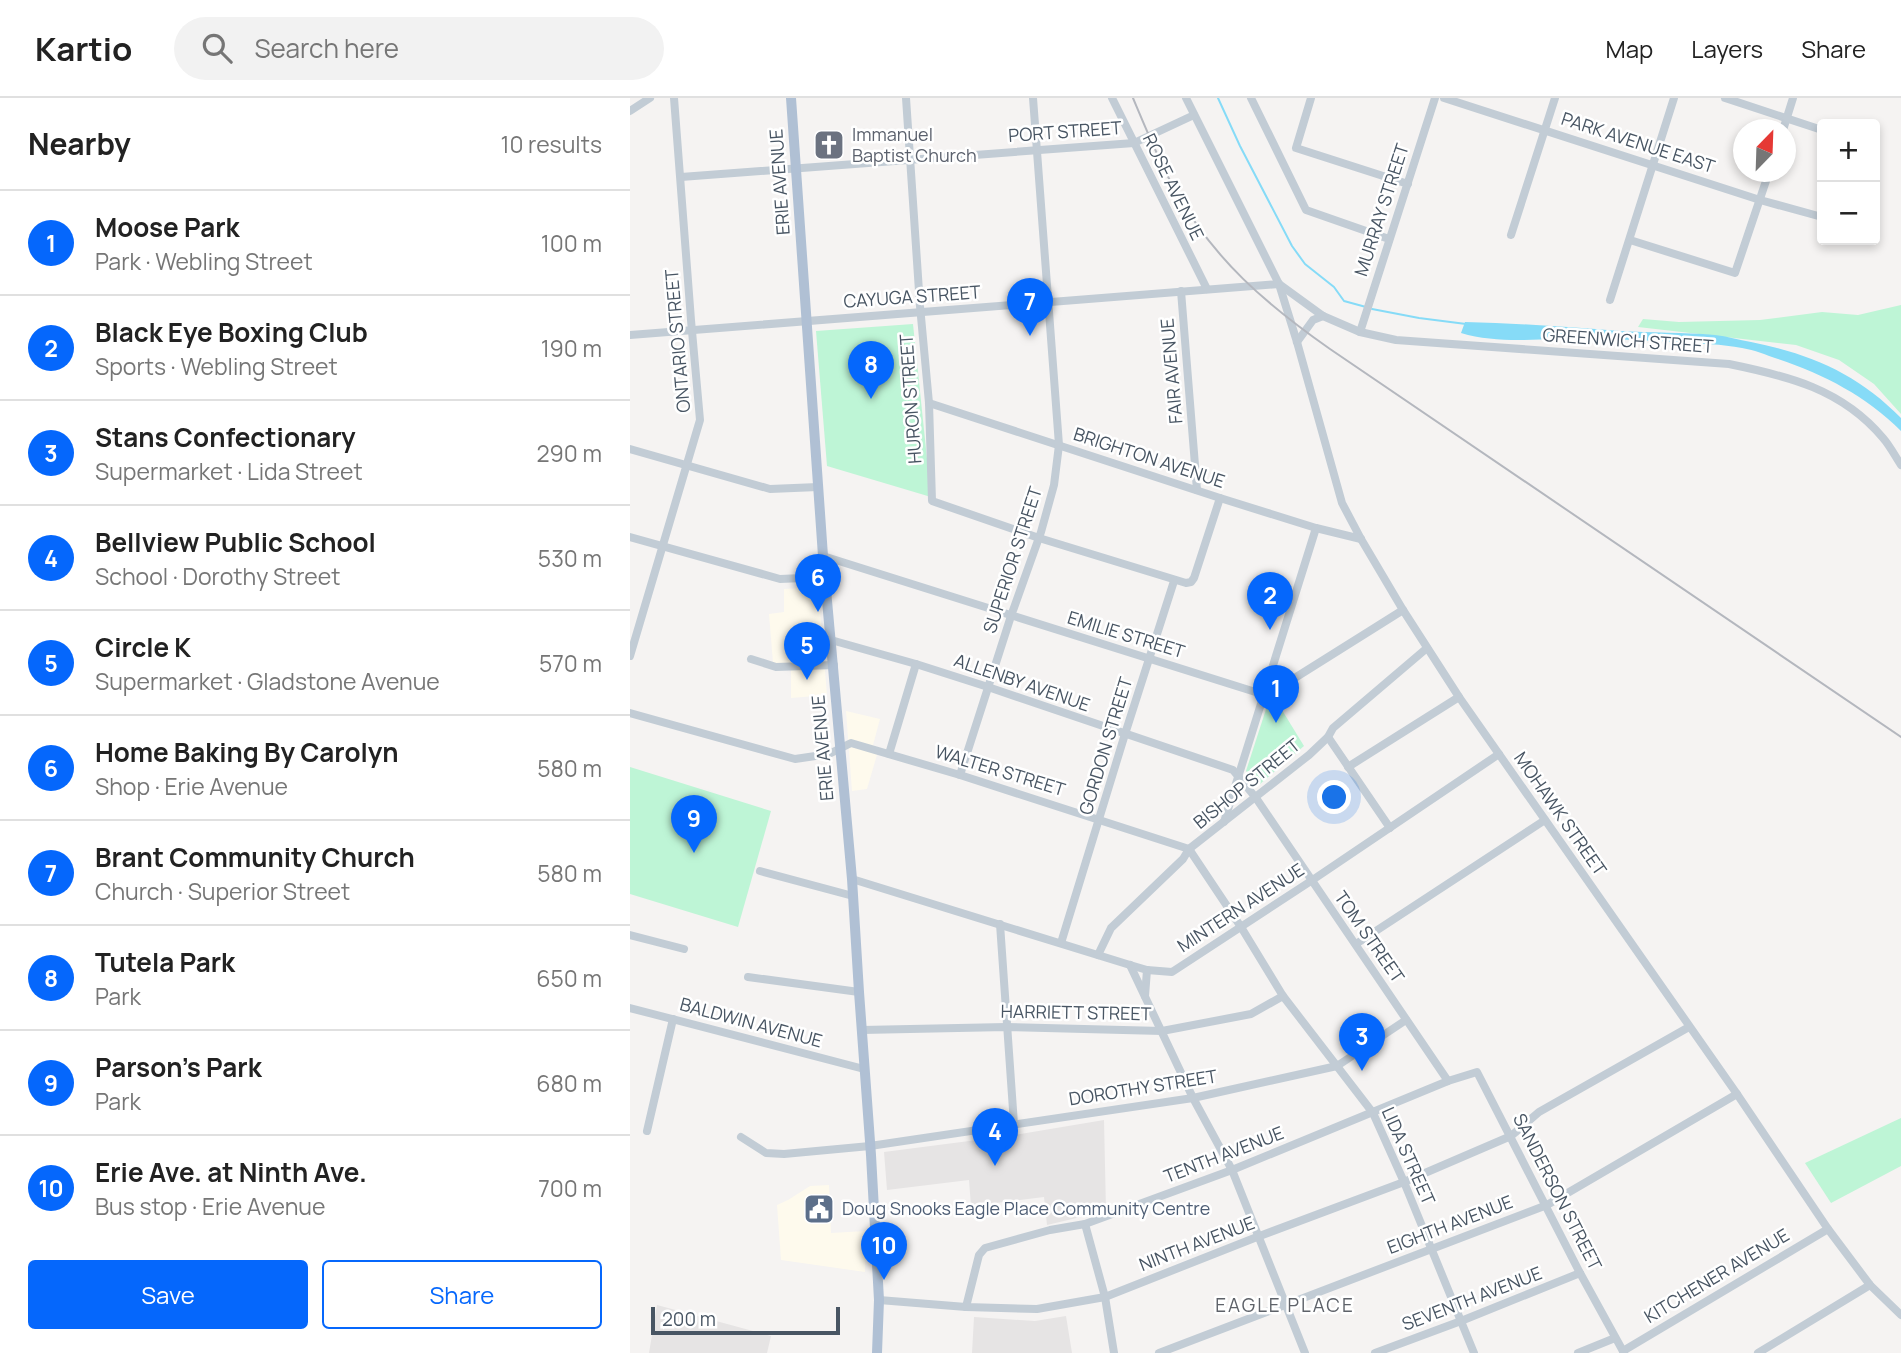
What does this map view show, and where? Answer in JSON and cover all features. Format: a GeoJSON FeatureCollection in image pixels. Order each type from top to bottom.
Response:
{"type":"FeatureCollection","features":[{"type":"Feature","properties":{"kind":"main road","name":"ERIE AVENUE"},"geometry":{"type":"LineString","coordinates":[[791,98],[823,556],[852,879],[879,1300],[877,1353]]}},
{"type":"Feature","properties":{"kind":"street"},"geometry":{"type":"LineString","coordinates":[[630,111],[650,98]]}},
{"type":"Feature","properties":{"kind":"street","name":"ONTARIO STREET"},"geometry":{"type":"LineString","coordinates":[[630,656],[634,624],[663,547],[701,420],[674,98]]}},
{"type":"Feature","properties":{"kind":"street","name":"HURON STREET"},"geometry":{"type":"LineString","coordinates":[[906,98],[920,312],[929,403],[932,501],[1039,538]]}},
{"type":"Feature","properties":{"kind":"street","name":"SUPERIOR STREET"},"geometry":{"type":"LineString","coordinates":[[960,775],[1039,538],[1054,485],[1059,445],[1033,98]]}},
{"type":"Feature","properties":{"kind":"street","name":"ROSE AVENUE"},"geometry":{"type":"LineString","coordinates":[[1112,98],[1207,289]]}},
{"type":"Feature","properties":{"kind":"street","name":"GREENWICH STREET"},"geometry":{"type":"LineString","coordinates":[[1186,98],[1279,284],[1323,316],[1396,340],[1729,363],[1772,373],[1818,388],[1852,409],[1884,438],[1901,465]]}},
{"type":"Feature","properties":{"kind":"street"},"geometry":{"type":"LineString","coordinates":[[1251,98],[1306,210],[1389,239]]}},
{"type":"Feature","properties":{"kind":"street"},"geometry":{"type":"LineString","coordinates":[[1311,98],[1296,148],[1408,184]]}},
{"type":"Feature","properties":{"kind":"street","name":"MURRAY STREET"},"geometry":{"type":"LineString","coordinates":[[1361,328],[1435,98]]}},
{"type":"Feature","properties":{"kind":"street","name":"PARK AVENUE EAST"},"geometry":{"type":"LineString","coordinates":[[1444,98],[1760,200],[1817,216]]}},
{"type":"Feature","properties":{"kind":"street"},"geometry":{"type":"LineString","coordinates":[[1511,235],[1555,98]]}},
{"type":"Feature","properties":{"kind":"street"},"geometry":{"type":"LineString","coordinates":[[1611,300],[1674,98]]}},
{"type":"Feature","properties":{"kind":"street"},"geometry":{"type":"LineString","coordinates":[[1725,98],[1817,128]]}},
{"type":"Feature","properties":{"kind":"street"},"geometry":{"type":"LineString","coordinates":[[1786,118],[1793,98]]}},
{"type":"Feature","properties":{"kind":"street","name":"PORT STREET"},"geometry":{"type":"LineString","coordinates":[[681,177],[1134,143],[1195,115]]}},
{"type":"Feature","properties":{"kind":"street"},"geometry":{"type":"LineString","coordinates":[[1630,240],[1735,273],[1766,182]]}},
{"type":"Feature","properties":{"kind":"street","name":"CAYUGA STREET"},"geometry":{"type":"LineString","coordinates":[[630,335],[1279,284]]}},
{"type":"Feature","properties":{"kind":"street","name":"MOHAWK STREET"},"geometry":{"type":"LineString","coordinates":[[1279,284],[1342,503],[1360,539],[1459,697],[1737,1094],[1828,1229],[1870,1285],[1901,1315]]}},
{"type":"Feature","properties":{"kind":"street","name":"FAIR AVENUE"},"geometry":{"type":"LineString","coordinates":[[1181,291],[1197,490]]}},
{"type":"Feature","properties":{"kind":"street"},"geometry":{"type":"LineString","coordinates":[[1297,342],[1313,320],[1323,316]]}},
{"type":"Feature","properties":{"kind":"street","name":"BRIGHTON AVENUE"},"geometry":{"type":"LineString","coordinates":[[929,403],[1315,528],[1360,539]]}},
{"type":"Feature","properties":{"kind":"street"},"geometry":{"type":"LineString","coordinates":[[630,449],[769,489],[818,487]]}},
{"type":"Feature","properties":{"kind":"street"},"geometry":{"type":"LineString","coordinates":[[1039,538],[1174,581],[1189,583],[1193,580],[1220,498]]}},
{"type":"Feature","properties":{"kind":"street"},"geometry":{"type":"LineString","coordinates":[[1224,822],[1315,528]]}},
{"type":"Feature","properties":{"kind":"street"},"geometry":{"type":"LineString","coordinates":[[630,537],[780,579],[825,577]]}},
{"type":"Feature","properties":{"kind":"street","name":"EMILIE STREET"},"geometry":{"type":"LineString","coordinates":[[823,556],[1265,695]]}},
{"type":"Feature","properties":{"kind":"street","name":"GORDON STREET"},"geometry":{"type":"LineString","coordinates":[[1061,943],[1174,581]]}},
{"type":"Feature","properties":{"kind":"street"},"geometry":{"type":"LineString","coordinates":[[1265,695],[1403,610]]}},
{"type":"Feature","properties":{"kind":"street","name":"ALLENBY AVENUE"},"geometry":{"type":"LineString","coordinates":[[831,640],[988,687],[1233,770],[1239,776]]}},
{"type":"Feature","properties":{"kind":"street","name":"BISHOP STREET"},"geometry":{"type":"LineString","coordinates":[[1098,955],[1111,928],[1183,859],[1189,849],[1309,755],[1334,728],[1427,648]]}},
{"type":"Feature","properties":{"kind":"street"},"geometry":{"type":"LineString","coordinates":[[751,659],[776,667],[834,665]]}},
{"type":"Feature","properties":{"kind":"street"},"geometry":{"type":"LineString","coordinates":[[889,754],[916,664]]}},
{"type":"Feature","properties":{"kind":"street"},"geometry":{"type":"LineString","coordinates":[[1348,767],[1459,697]]}},
{"type":"Feature","properties":{"kind":"street","name":"WALTER STREET"},"geometry":{"type":"LineString","coordinates":[[630,713],[795,759],[829,754],[851,743],[1189,849]]}},
{"type":"Feature","properties":{"kind":"street"},"geometry":{"type":"LineString","coordinates":[[1328,737],[1390,828]]}},
{"type":"Feature","properties":{"kind":"street","name":"MINTERN AVENUE"},"geometry":{"type":"LineString","coordinates":[[852,879],[1147,970],[1172,972],[1499,754]]}},
{"type":"Feature","properties":{"kind":"street","name":"TOM STREET"},"geometry":{"type":"LineString","coordinates":[[1239,776],[1448,1081]]}},
{"type":"Feature","properties":{"kind":"street"},"geometry":{"type":"LineString","coordinates":[[1356,944],[1545,820]]}},
{"type":"Feature","properties":{"kind":"street","name":"LIDA STREET"},"geometry":{"type":"LineString","coordinates":[[1189,849],[1283,996],[1373,1112],[1474,1353]]}},
{"type":"Feature","properties":{"kind":"street"},"geometry":{"type":"LineString","coordinates":[[760,871],[853,895]]}},
{"type":"Feature","properties":{"kind":"street"},"geometry":{"type":"LineString","coordinates":[[1000,924],[1014,1124]]}},
{"type":"Feature","properties":{"kind":"street"},"geometry":{"type":"LineString","coordinates":[[630,935],[684,949]]}},
{"type":"Feature","properties":{"kind":"street"},"geometry":{"type":"LineString","coordinates":[[1130,965],[1193,1098],[1232,1170],[1304,1353]]}},
{"type":"Feature","properties":{"kind":"street"},"geometry":{"type":"LineString","coordinates":[[1145,996],[1147,970]]}},
{"type":"Feature","properties":{"kind":"street"},"geometry":{"type":"LineString","coordinates":[[748,977],[859,992]]}},
{"type":"Feature","properties":{"kind":"street","name":"HARRIETT STREET"},"geometry":{"type":"LineString","coordinates":[[862,1030],[1006,1027],[1162,1031],[1251,1014],[1283,996]]}},
{"type":"Feature","properties":{"kind":"street","name":"BALDWIN AVENUE"},"geometry":{"type":"LineString","coordinates":[[630,1008],[864,1069]]}},
{"type":"Feature","properties":{"kind":"street"},"geometry":{"type":"LineString","coordinates":[[647,1131],[673,1019]]}},
{"type":"Feature","properties":{"kind":"street","name":"DOROTHY STREET"},"geometry":{"type":"LineString","coordinates":[[741,1137],[766,1153],[784,1154],[870,1146],[1193,1098],[1337,1066],[1406,1020]]}},
{"type":"Feature","properties":{"kind":"street","name":"NINTH AVENUE"},"geometry":{"type":"LineString","coordinates":[[879,1300],[1037,1309],[1105,1297],[1404,1182],[1511,1136],[1539,1112],[1689,1027]]}},
{"type":"Feature","properties":{"kind":"street","name":"SANDERSON STREET"},"geometry":{"type":"LineString","coordinates":[[1448,1081],[1477,1072],[1623,1352]]}},
{"type":"Feature","properties":{"kind":"street","name":"TENTH AVENUE"},"geometry":{"type":"LineString","coordinates":[[967,1307],[979,1255],[985,1248],[1050,1230],[1085,1224],[1232,1170],[1448,1081]]}},
{"type":"Feature","properties":{"kind":"street","name":"EIGHTH AVENUE"},"geometry":{"type":"LineString","coordinates":[[1159,1353],[1547,1205],[1737,1094]]}},
{"type":"Feature","properties":{"kind":"street"},"geometry":{"type":"LineString","coordinates":[[1085,1224],[1105,1297],[1114,1353]]}},
{"type":"Feature","properties":{"kind":"street","name":"KITCHENER AVENUE"},"geometry":{"type":"LineString","coordinates":[[1623,1352],[1828,1229]]}},
{"type":"Feature","properties":{"kind":"street","name":"SEVENTH AVENUE"},"geometry":{"type":"LineString","coordinates":[[1375,1353],[1580,1273]]}},
{"type":"Feature","properties":{"kind":"street"},"geometry":{"type":"LineString","coordinates":[[1758,1353],[1870,1285]]}},
{"type":"Feature","properties":{"kind":"street"},"geometry":{"type":"LineString","coordinates":[[1578,1353],[1615,1338]]}},
{"type":"Feature","properties":{"kind":"shaded area"},"geometry":{"type":"Polygon","coordinates":[[[818,587],[827,695],[791,698],[791,666],[773,663],[769,614],[784,612],[784,589],[818,587]]]}},
{"type":"Feature","properties":{"kind":"shaded area"},"geometry":{"type":"Polygon","coordinates":[[[846,711],[880,719],[873,745],[879,748],[867,789],[852,791],[846,711]]]}},
{"type":"Feature","properties":{"kind":"shaded area"},"geometry":{"type":"Polygon","coordinates":[[[1104,1120],[1106,1211],[1047,1225],[1044,1197],[971,1206],[969,1180],[887,1190],[884,1152],[1104,1120]]]}},
{"type":"Feature","properties":{"kind":"shaded area"},"geometry":{"type":"Polygon","coordinates":[[[829,1185],[831,1233],[866,1231],[865,1272],[781,1260],[777,1205],[810,1186],[829,1185]]]}},
{"type":"Feature","properties":{"kind":"shaded area"},"geometry":{"type":"Polygon","coordinates":[[[657,1305],[771,1336],[767,1353],[649,1353],[657,1305]]]}},
{"type":"Feature","properties":{"kind":"shaded area"},"geometry":{"type":"Polygon","coordinates":[[[1066,1316],[1072,1353],[972,1353],[974,1317],[1035,1321],[1066,1316]]]}},
{"type":"Feature","properties":{"kind":"green space"},"geometry":{"type":"Polygon","coordinates":[[[1901,305],[1901,414],[1874,384],[1839,360],[1796,345],[1638,327],[1643,319],[1679,322],[1760,320],[1822,312],[1858,315],[1901,305]]]}},
{"type":"Feature","properties":{"kind":"green space"},"geometry":{"type":"Polygon","coordinates":[[[913,324],[931,497],[827,466],[816,331],[913,324]]]}},
{"type":"Feature","properties":{"kind":"green space"},"geometry":{"type":"Polygon","coordinates":[[[1274,697],[1304,746],[1257,784],[1246,771],[1269,700],[1274,697]]]}},
{"type":"Feature","properties":{"kind":"green space"},"geometry":{"type":"Polygon","coordinates":[[[630,767],[771,811],[738,927],[630,894],[630,767]]]}},
{"type":"Feature","properties":{"kind":"green space"},"geometry":{"type":"Polygon","coordinates":[[[1901,1118],[1901,1166],[1831,1203],[1805,1163],[1901,1118]]]}},
{"type":"Feature","properties":{"kind":"water"},"geometry":{"type":"Polygon","coordinates":[[[1465,322],[1691,333],[1728,337],[1773,347],[1832,368],[1868,389],[1901,418],[1901,431],[1874,407],[1844,388],[1795,365],[1751,350],[1679,342],[1588,338],[1492,339],[1461,333],[1465,322]]]}},
{"type":"Feature","properties":{"kind":"waterway"},"geometry":{"type":"LineString","coordinates":[[1218,98],[1292,246],[1305,264],[1334,287],[1344,301],[1366,307]]}},
{"type":"Feature","properties":{"kind":"waterway"},"geometry":{"type":"LineString","coordinates":[[1372,309],[1466,324]]}},
{"type":"Feature","properties":{"kind":"railway"},"geometry":{"type":"LineString","coordinates":[[1133,98],[1164,168],[1190,215],[1224,259],[1284,315],[1901,737]]}},
{"type":"Feature","properties":{"kind":"place","name":"Immanuel Baptist Church"},"geometry":{"type":"Point","coordinates":[829,145]}},
{"type":"Feature","properties":{"kind":"place","name":"Brant Community Church"},"geometry":{"type":"Point","coordinates":[1030,336]}},
{"type":"Feature","properties":{"kind":"place","name":"Tutela Park"},"geometry":{"type":"Point","coordinates":[871,399]}},
{"type":"Feature","properties":{"kind":"place","name":"Home Baking By Carolyn"},"geometry":{"type":"Point","coordinates":[818,612]}},
{"type":"Feature","properties":{"kind":"place","name":"Black Eye Boxing Club"},"geometry":{"type":"Point","coordinates":[1270,630]}},
{"type":"Feature","properties":{"kind":"place","name":"Circle K"},"geometry":{"type":"Point","coordinates":[807,680]}},
{"type":"Feature","properties":{"kind":"place","name":"Moose Park"},"geometry":{"type":"Point","coordinates":[1276,723]}},
{"type":"Feature","properties":{"kind":"place","name":"Parson's Park"},"geometry":{"type":"Point","coordinates":[694,853]}},
{"type":"Feature","properties":{"kind":"place","name":"Stans Confectionary"},"geometry":{"type":"Point","coordinates":[1362,1071]}},
{"type":"Feature","properties":{"kind":"place","name":"Bellview Public School"},"geometry":{"type":"Point","coordinates":[995,1166]}},
{"type":"Feature","properties":{"kind":"place","name":"Doug Snooks Eagle Place Community Centre"},"geometry":{"type":"Point","coordinates":[819,1209]}},
{"type":"Feature","properties":{"kind":"place","name":"Erie Ave. at Ninth Ave."},"geometry":{"type":"Point","coordinates":[884,1280]}},
{"type":"Feature","properties":{"kind":"district","name":"EAGLE PLACE"},"geometry":{"type":"Point","coordinates":[1285,1305]}}]}
